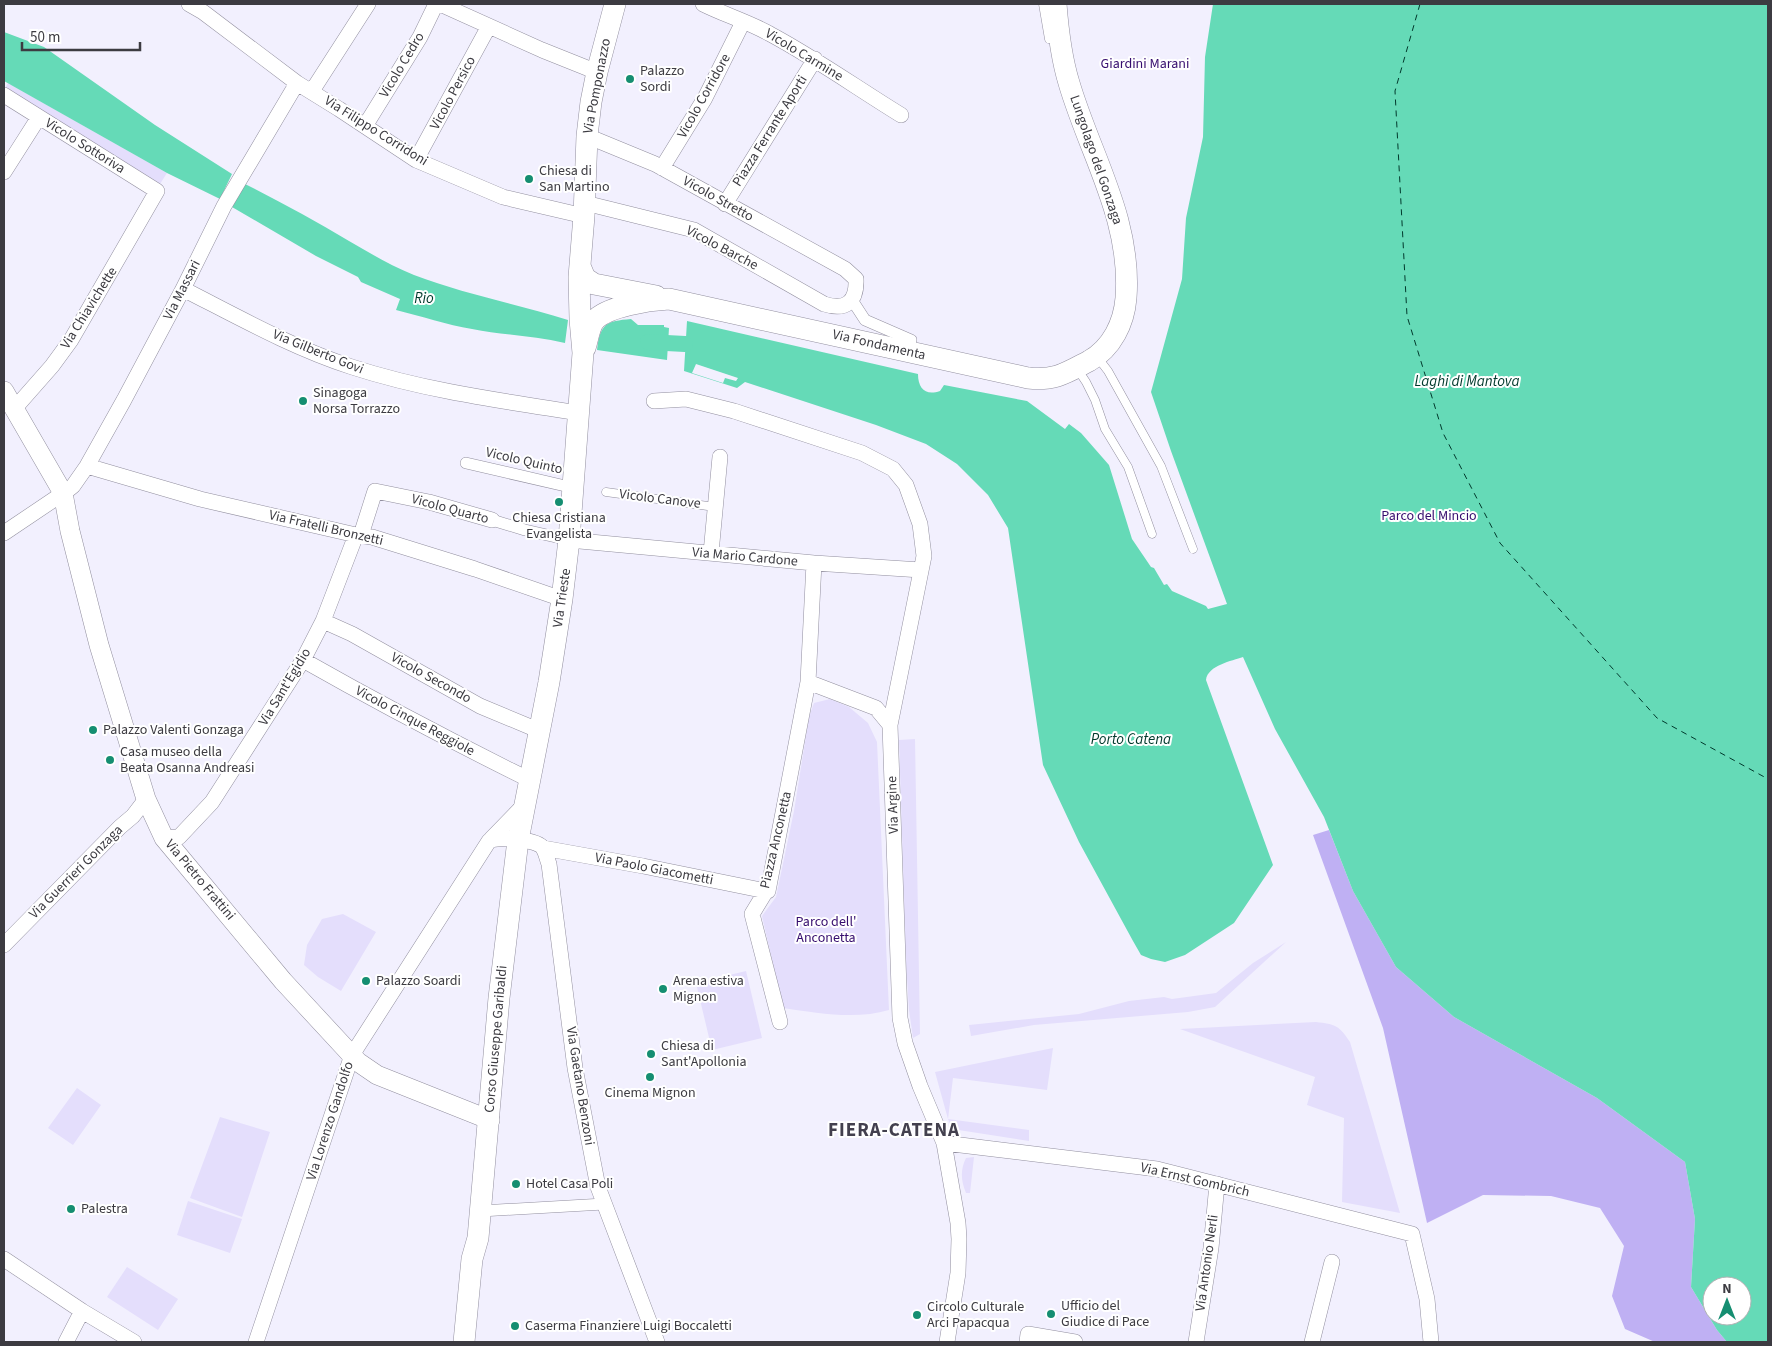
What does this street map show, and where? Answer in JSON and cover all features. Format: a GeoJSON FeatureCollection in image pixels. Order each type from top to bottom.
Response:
{"type":"FeatureCollection","features":[{"type":"Feature","properties":{"kind":"main road","name":"Via Pomponazzo"},"geometry":{"type":"LineString","coordinates":[[580,319],[580,266],[587,136],[591,102],[615,4]]}},
{"type":"Feature","properties":{"kind":"main road","name":"Lungolago del Gonzaga"},"geometry":{"type":"LineString","coordinates":[[1056,4],[1062,56],[1069,84],[1115,210],[1124,245],[1127,278],[1125,308],[1116,334],[1106,347],[1087,362]]}},
{"type":"Feature","properties":{"kind":"main road","name":"Via Fondamenta"},"geometry":{"type":"LineString","coordinates":[[580,266],[585,278],[594,284],[669,298],[908,356],[1038,379],[1058,376],[1087,362]]}},
{"type":"Feature","properties":{"kind":"main road","name":"Via Fondamenta"},"geometry":{"type":"LineString","coordinates":[[604,314],[642,302],[669,298]]}},
{"type":"Feature","properties":{"kind":"main road","name":"Via Trieste"},"geometry":{"type":"LineString","coordinates":[[583,353],[592,324],[604,314]]}},
{"type":"Feature","properties":{"kind":"main road","name":"Via Trieste"},"geometry":{"type":"LineString","coordinates":[[518,840],[540,731],[562,599],[574,488],[583,353],[580,319]]}},
{"type":"Feature","properties":{"kind":"main road","name":"Corso Giuseppe Garibaldi"},"geometry":{"type":"LineString","coordinates":[[464,1342],[472,1259],[478,1238],[481,1211],[501,979],[518,840]]}},
{"type":"Feature","properties":{"kind":"main road","name":"Corso Giuseppe Garibaldi"},"geometry":{"type":"LineString","coordinates":[[478,1238],[485,1260],[479,1342]]}},
{"type":"Feature","properties":{"kind":"street","name":"Via Filippo Corridoni"},"geometry":{"type":"LineString","coordinates":[[188,4],[203,12],[297,84],[312,91],[416,160],[502,197],[584,210]]}},
{"type":"Feature","properties":{"kind":"street"},"geometry":{"type":"LineString","coordinates":[[312,91],[368,4]]}},
{"type":"Feature","properties":{"kind":"street","name":"Vicolo Cedro"},"geometry":{"type":"LineString","coordinates":[[365,126],[420,37],[436,4]]}},
{"type":"Feature","properties":{"kind":"street"},"geometry":{"type":"LineString","coordinates":[[440,4],[598,72]]}},
{"type":"Feature","properties":{"kind":"street","name":"Vicolo Carmine"},"geometry":{"type":"LineString","coordinates":[[703,4],[768,32],[815,58],[901,115]]}},
{"type":"Feature","properties":{"kind":"street","name":"Vicolo Corridore"},"geometry":{"type":"LineString","coordinates":[[662,168],[705,98],[743,22]]}},
{"type":"Feature","properties":{"kind":"street","name":"Vicolo Persico"},"geometry":{"type":"LineString","coordinates":[[416,160],[489,26]]}},
{"type":"Feature","properties":{"kind":"street","name":"Piazza Ferrante Aporti"},"geometry":{"type":"LineString","coordinates":[[725,204],[815,58]]}},
{"type":"Feature","properties":{"kind":"street","name":"Via Massari"},"geometry":{"type":"LineString","coordinates":[[4,533],[73,486],[124,400],[183,289],[238,179],[297,84]]}},
{"type":"Feature","properties":{"kind":"street","name":"Vicolo Sottoriva"},"geometry":{"type":"LineString","coordinates":[[4,95],[157,191],[152,201]]}},
{"type":"Feature","properties":{"kind":"street"},"geometry":{"type":"LineString","coordinates":[[4,172],[39,117]]}},
{"type":"Feature","properties":{"kind":"street","name":"Vicolo Stretto"},"geometry":{"type":"LineString","coordinates":[[587,136],[662,168],[845,269],[856,279],[852,300]]}},
{"type":"Feature","properties":{"kind":"street","name":"Via Chiavichette"},"geometry":{"type":"LineString","coordinates":[[15,408],[52,366],[71,340],[152,201]]}},
{"type":"Feature","properties":{"kind":"street","name":"Vicolo Barche"},"geometry":{"type":"LineString","coordinates":[[584,210],[694,230],[824,304],[833,307],[846,305],[852,300]]}},
{"type":"Feature","properties":{"kind":"street","name":"Via Gilberto Govi"},"geometry":{"type":"LineString","coordinates":[[183,289],[293,345],[352,367],[419,386],[579,413]]}},
{"type":"Feature","properties":{"kind":"street"},"geometry":{"type":"LineString","coordinates":[[852,300],[862,318],[869,323],[911,340],[908,356]]}},
{"type":"Feature","properties":{"kind":"street","name":"Via Pietro Frattini"},"geometry":{"type":"LineString","coordinates":[[4,391],[63,493],[70,531],[99,645],[146,798],[164,838],[283,981],[358,1062],[377,1075],[490,1120]]}},
{"type":"Feature","properties":{"kind":"street","name":"Via Argine"},"geometry":{"type":"LineString","coordinates":[[654,401],[686,399],[734,411],[862,453],[893,469],[906,485],[920,524],[924,556],[890,726],[900,1018],[905,1043],[920,1086],[944,1143],[959,1239],[958,1273],[947,1342]]}},
{"type":"Feature","properties":{"kind":"street","name":"Vicolo Canove"},"geometry":{"type":"LineString","coordinates":[[711,553],[720,457]]}},
{"type":"Feature","properties":{"kind":"street","name":"Vicolo Quinto"},"geometry":{"type":"LineString","coordinates":[[466,463],[574,488]]}},
{"type":"Feature","properties":{"kind":"street","name":"Via Fratelli Bronzetti"},"geometry":{"type":"LineString","coordinates":[[86,466],[200,499],[358,535],[474,569],[562,599]]}},
{"type":"Feature","properties":{"kind":"street","name":"Vicolo Quarto"},"geometry":{"type":"LineString","coordinates":[[358,535],[375,491],[429,502],[525,530],[569,540]]}},
{"type":"Feature","properties":{"kind":"street","name":"Via Sant'Egidio"},"geometry":{"type":"LineString","coordinates":[[164,838],[179,837],[212,802],[302,660],[323,621],[358,535]]}},
{"type":"Feature","properties":{"kind":"street","name":"Via Mario Cardone"},"geometry":{"type":"LineString","coordinates":[[569,540],[814,563],[920,570]]}},
{"type":"Feature","properties":{"kind":"street","name":"Piazza Anconetta"},"geometry":{"type":"LineString","coordinates":[[780,1022],[752,914],[766,891],[768,891],[808,682],[814,563]]}},
{"type":"Feature","properties":{"kind":"street","name":"Vicolo Secondo"},"geometry":{"type":"LineString","coordinates":[[323,621],[352,634],[480,706],[540,731]]}},
{"type":"Feature","properties":{"kind":"street","name":"Vicolo Cinque Reggiole"},"geometry":{"type":"LineString","coordinates":[[302,660],[530,780]]}},
{"type":"Feature","properties":{"kind":"street"},"geometry":{"type":"LineString","coordinates":[[808,682],[876,708],[890,726]]}},
{"type":"Feature","properties":{"kind":"street","name":"Via Guerrieri Gonzaga"},"geometry":{"type":"LineString","coordinates":[[4,945],[133,816],[146,798]]}},
{"type":"Feature","properties":{"kind":"street","name":"Via Lorenzo Gandolfo"},"geometry":{"type":"LineString","coordinates":[[256,1342],[352,1055],[491,839],[525,804]]}},
{"type":"Feature","properties":{"kind":"street"},"geometry":{"type":"LineString","coordinates":[[491,839],[530,841],[543,848]]}},
{"type":"Feature","properties":{"kind":"street","name":"Via Paolo Giacometti"},"geometry":{"type":"LineString","coordinates":[[543,848],[766,891]]}},
{"type":"Feature","properties":{"kind":"street","name":"Via Gaetano Benzoni"},"geometry":{"type":"LineString","coordinates":[[543,848],[549,864],[575,1068],[598,1187],[657,1342]]}},
{"type":"Feature","properties":{"kind":"street","name":"Via Ernst Gombrich"},"geometry":{"type":"LineString","coordinates":[[944,1143],[1157,1169],[1412,1234],[1427,1299],[1431,1342]]}},
{"type":"Feature","properties":{"kind":"street","name":"Via Antonio Nerli"},"geometry":{"type":"LineString","coordinates":[[1196,1342],[1218,1184]]}},
{"type":"Feature","properties":{"kind":"street"},"geometry":{"type":"LineString","coordinates":[[481,1211],[604,1204]]}},
{"type":"Feature","properties":{"kind":"street"},"geometry":{"type":"LineString","coordinates":[[4,1259],[134,1342]]}},
{"type":"Feature","properties":{"kind":"street"},"geometry":{"type":"LineString","coordinates":[[1310,1338],[1326,1270]]}},
{"type":"Feature","properties":{"kind":"street"},"geometry":{"type":"LineString","coordinates":[[66,1342],[82,1310]]}},
{"type":"Feature","properties":{"kind":"street"},"geometry":{"type":"LineString","coordinates":[[1028,1338],[1075,1342]]}},
{"type":"Feature","properties":{"kind":"lane"},"geometry":{"type":"LineString","coordinates":[[1043,4],[1051,46]]}},
{"type":"Feature","properties":{"kind":"lane"},"geometry":{"type":"LineString","coordinates":[[1060,81],[1096,180],[1115,210]]}},
{"type":"Feature","properties":{"kind":"lane"},"geometry":{"type":"LineString","coordinates":[[1152,534],[1128,467],[1105,429],[1086,382],[1087,362],[1108,371],[1161,466],[1193,549]]}},
{"type":"Feature","properties":{"kind":"lane","name":"Vicolo Canove"},"geometry":{"type":"LineString","coordinates":[[606,492],[715,506]]}},
{"type":"Feature","properties":{"kind":"green space"},"geometry":{"type":"Polygon","coordinates":[[[8,83],[167,173],[160,184],[4,90],[8,83]]]}},
{"type":"Feature","properties":{"kind":"green space","name":"Parco dell' Anconetta"},"geometry":{"type":"Polygon","coordinates":[[[830,699],[849,707],[868,723],[877,742],[889,1010],[863,1015],[836,1015],[783,1008],[762,916],[776,897],[794,811],[809,717],[814,703],[830,699]]]}},
{"type":"Feature","properties":{"kind":"green space"},"geometry":{"type":"Polygon","coordinates":[[[915,739],[920,1034],[913,1038],[906,962],[899,740],[915,739]]]}},
{"type":"Feature","properties":{"kind":"green space"},"geometry":{"type":"Polygon","coordinates":[[[343,914],[376,932],[341,991],[318,977],[304,965],[307,945],[322,919],[343,914]]]}},
{"type":"Feature","properties":{"kind":"green space"},"geometry":{"type":"Polygon","coordinates":[[[1286,942],[1215,1007],[1188,1012],[1034,1025],[971,1036],[969,1025],[1079,1014],[1129,1001],[1164,997],[1172,999],[1216,993],[1253,963],[1286,942]]]}},
{"type":"Feature","properties":{"kind":"green space"},"geometry":{"type":"Polygon","coordinates":[[[746,971],[762,1038],[712,1050],[696,983],[746,971]]]}},
{"type":"Feature","properties":{"kind":"green space"},"geometry":{"type":"Polygon","coordinates":[[[1316,1022],[1340,1029],[1350,1042],[1400,1213],[1342,1202],[1344,1118],[1307,1105],[1315,1077],[1180,1029],[1316,1022]]]}},
{"type":"Feature","properties":{"kind":"green space"},"geometry":{"type":"Polygon","coordinates":[[[1053,1048],[1047,1090],[953,1078],[948,1119],[935,1072],[1053,1048]]]}},
{"type":"Feature","properties":{"kind":"green space"},"geometry":{"type":"Polygon","coordinates":[[[77,1088],[101,1105],[73,1145],[48,1128],[77,1088]]]}},
{"type":"Feature","properties":{"kind":"green space"},"geometry":{"type":"Polygon","coordinates":[[[220,1117],[270,1132],[242,1217],[190,1198],[220,1117]]]}},
{"type":"Feature","properties":{"kind":"green space"},"geometry":{"type":"Polygon","coordinates":[[[948,1119],[1029,1130],[1029,1141],[952,1129],[948,1119]]]}},
{"type":"Feature","properties":{"kind":"green space"},"geometry":{"type":"Polygon","coordinates":[[[974,1157],[970,1193],[966,1193],[962,1180],[962,1171],[966,1158],[974,1157]]]}},
{"type":"Feature","properties":{"kind":"green space"},"geometry":{"type":"Polygon","coordinates":[[[188,1201],[242,1219],[230,1253],[177,1235],[188,1201]]]}},
{"type":"Feature","properties":{"kind":"green space"},"geometry":{"type":"Polygon","coordinates":[[[127,1267],[178,1299],[158,1330],[107,1297],[127,1267]]]}},
{"type":"Feature","properties":{"kind":"shaded area"},"geometry":{"type":"Polygon","coordinates":[[[1329,830],[1353,891],[1396,967],[1454,1017],[1597,1098],[1685,1162],[1695,1219],[1691,1287],[1702,1305],[1702,1326],[1715,1326],[1727,1342],[1655,1342],[1625,1329],[1612,1296],[1624,1246],[1600,1208],[1551,1196],[1483,1195],[1427,1223],[1383,1028],[1313,835],[1329,830]]]}},
{"type":"Feature","properties":{"kind":"water","name":"Laghi di Mantova"},"geometry":{"type":"Polygon","coordinates":[[[1213,4],[1768,4],[1768,1342],[1727,1342],[1715,1326],[1752,1326],[1752,1276],[1702,1276],[1702,1305],[1691,1287],[1695,1219],[1685,1162],[1597,1098],[1454,1017],[1396,967],[1353,891],[1324,817],[1275,729],[1243,657],[1216,667],[1211,671],[1206,680],[1273,865],[1234,923],[1185,955],[1165,962],[1151,959],[1141,955],[1133,941],[1079,842],[1043,765],[1008,528],[988,495],[957,464],[926,444],[876,425],[745,382],[737,388],[684,371],[687,321],[918,374],[921,387],[931,393],[940,391],[944,385],[1027,401],[1065,429],[1069,424],[1081,433],[1109,465],[1132,539],[1164,585],[1167,584],[1172,591],[1206,606],[1208,609],[1227,604],[1151,392],[1182,279],[1186,218],[1203,137],[1205,57],[1213,4]]]}},
{"type":"Feature","properties":{"kind":"water"},"geometry":{"type":"Polygon","coordinates":[[[4,32],[44,47],[155,125],[232,174],[220,199],[167,173],[4,81],[4,32]]]}},
{"type":"Feature","properties":{"kind":"water","name":"Rio"},"geometry":{"type":"Polygon","coordinates":[[[245,184],[405,271],[452,288],[568,320],[565,343],[463,327],[396,310],[400,299],[361,282],[358,277],[316,256],[232,207],[245,184]]]}},
{"type":"Feature","properties":{"kind":"water"},"geometry":{"type":"Polygon","coordinates":[[[631,319],[638,325],[664,325],[664,327],[669,328],[667,360],[597,350],[602,329],[610,323],[631,319]]]}},
{"type":"Feature","properties":{"kind":"pier"},"geometry":{"type":"Polygon","coordinates":[[[696,364],[738,378],[736,381],[725,378],[723,383],[692,373],[696,364]]]}},
{"type":"Feature","properties":{"kind":"waterway"},"geometry":{"type":"LineString","coordinates":[[648,342],[685,344]]}},
{"type":"Feature","properties":{"kind":"ferry route"},"geometry":{"type":"LineString","coordinates":[[1420,4],[1395,91],[1407,316],[1443,433],[1500,543],[1657,718],[1768,779]]}},
{"type":"Feature","properties":{"kind":"place","name":"Palazzo Sordi"},"geometry":{"type":"Point","coordinates":[630,79]}},
{"type":"Feature","properties":{"kind":"place","name":"Chiesa di San Martino"},"geometry":{"type":"Point","coordinates":[529,179]}},
{"type":"Feature","properties":{"kind":"place","name":"Sinagoga Norsa Torrazzo"},"geometry":{"type":"Point","coordinates":[303,401]}},
{"type":"Feature","properties":{"kind":"place","name":"Chiesa Cristiana Evangelista"},"geometry":{"type":"Point","coordinates":[559,502]}},
{"type":"Feature","properties":{"kind":"place","name":"Palazzo Valenti Gonzaga"},"geometry":{"type":"Point","coordinates":[93,730]}},
{"type":"Feature","properties":{"kind":"place","name":"Casa museo della Beata Osanna Andreasi"},"geometry":{"type":"Point","coordinates":[110,760]}},
{"type":"Feature","properties":{"kind":"place","name":"Palazzo Soardi"},"geometry":{"type":"Point","coordinates":[366,981]}},
{"type":"Feature","properties":{"kind":"place","name":"Arena estiva Mignon"},"geometry":{"type":"Point","coordinates":[663,989]}},
{"type":"Feature","properties":{"kind":"place","name":"Chiesa di Sant'Apollonia"},"geometry":{"type":"Point","coordinates":[651,1054]}},
{"type":"Feature","properties":{"kind":"place","name":"Cinema Mignon"},"geometry":{"type":"Point","coordinates":[650,1077]}},
{"type":"Feature","properties":{"kind":"place","name":"Hotel Casa Poli"},"geometry":{"type":"Point","coordinates":[516,1184]}},
{"type":"Feature","properties":{"kind":"place","name":"Palestra"},"geometry":{"type":"Point","coordinates":[71,1209]}},
{"type":"Feature","properties":{"kind":"place","name":"Ufficio del Giudice di Pace"},"geometry":{"type":"Point","coordinates":[1051,1314]}},
{"type":"Feature","properties":{"kind":"place","name":"Circolo Culturale Arci Papacqua"},"geometry":{"type":"Point","coordinates":[917,1315]}},
{"type":"Feature","properties":{"kind":"place","name":"Caserma Finanziere Luigi Boccaletti"},"geometry":{"type":"Point","coordinates":[515,1326]}},
{"type":"Feature","properties":{"kind":"district","name":"FIERA-CATENA"},"geometry":{"type":"Point","coordinates":[894,1130]}},
{"type":"Feature","properties":{"kind":"park label","name":"Giardini Marani"},"geometry":{"type":"Point","coordinates":[1145,64]}},
{"type":"Feature","properties":{"kind":"park label","name":"Parco del Mincio"},"geometry":{"type":"Point","coordinates":[1429,516]}},
{"type":"Feature","properties":{"kind":"water label","name":"Porto Catena"},"geometry":{"type":"Point","coordinates":[1131,739]}}]}
